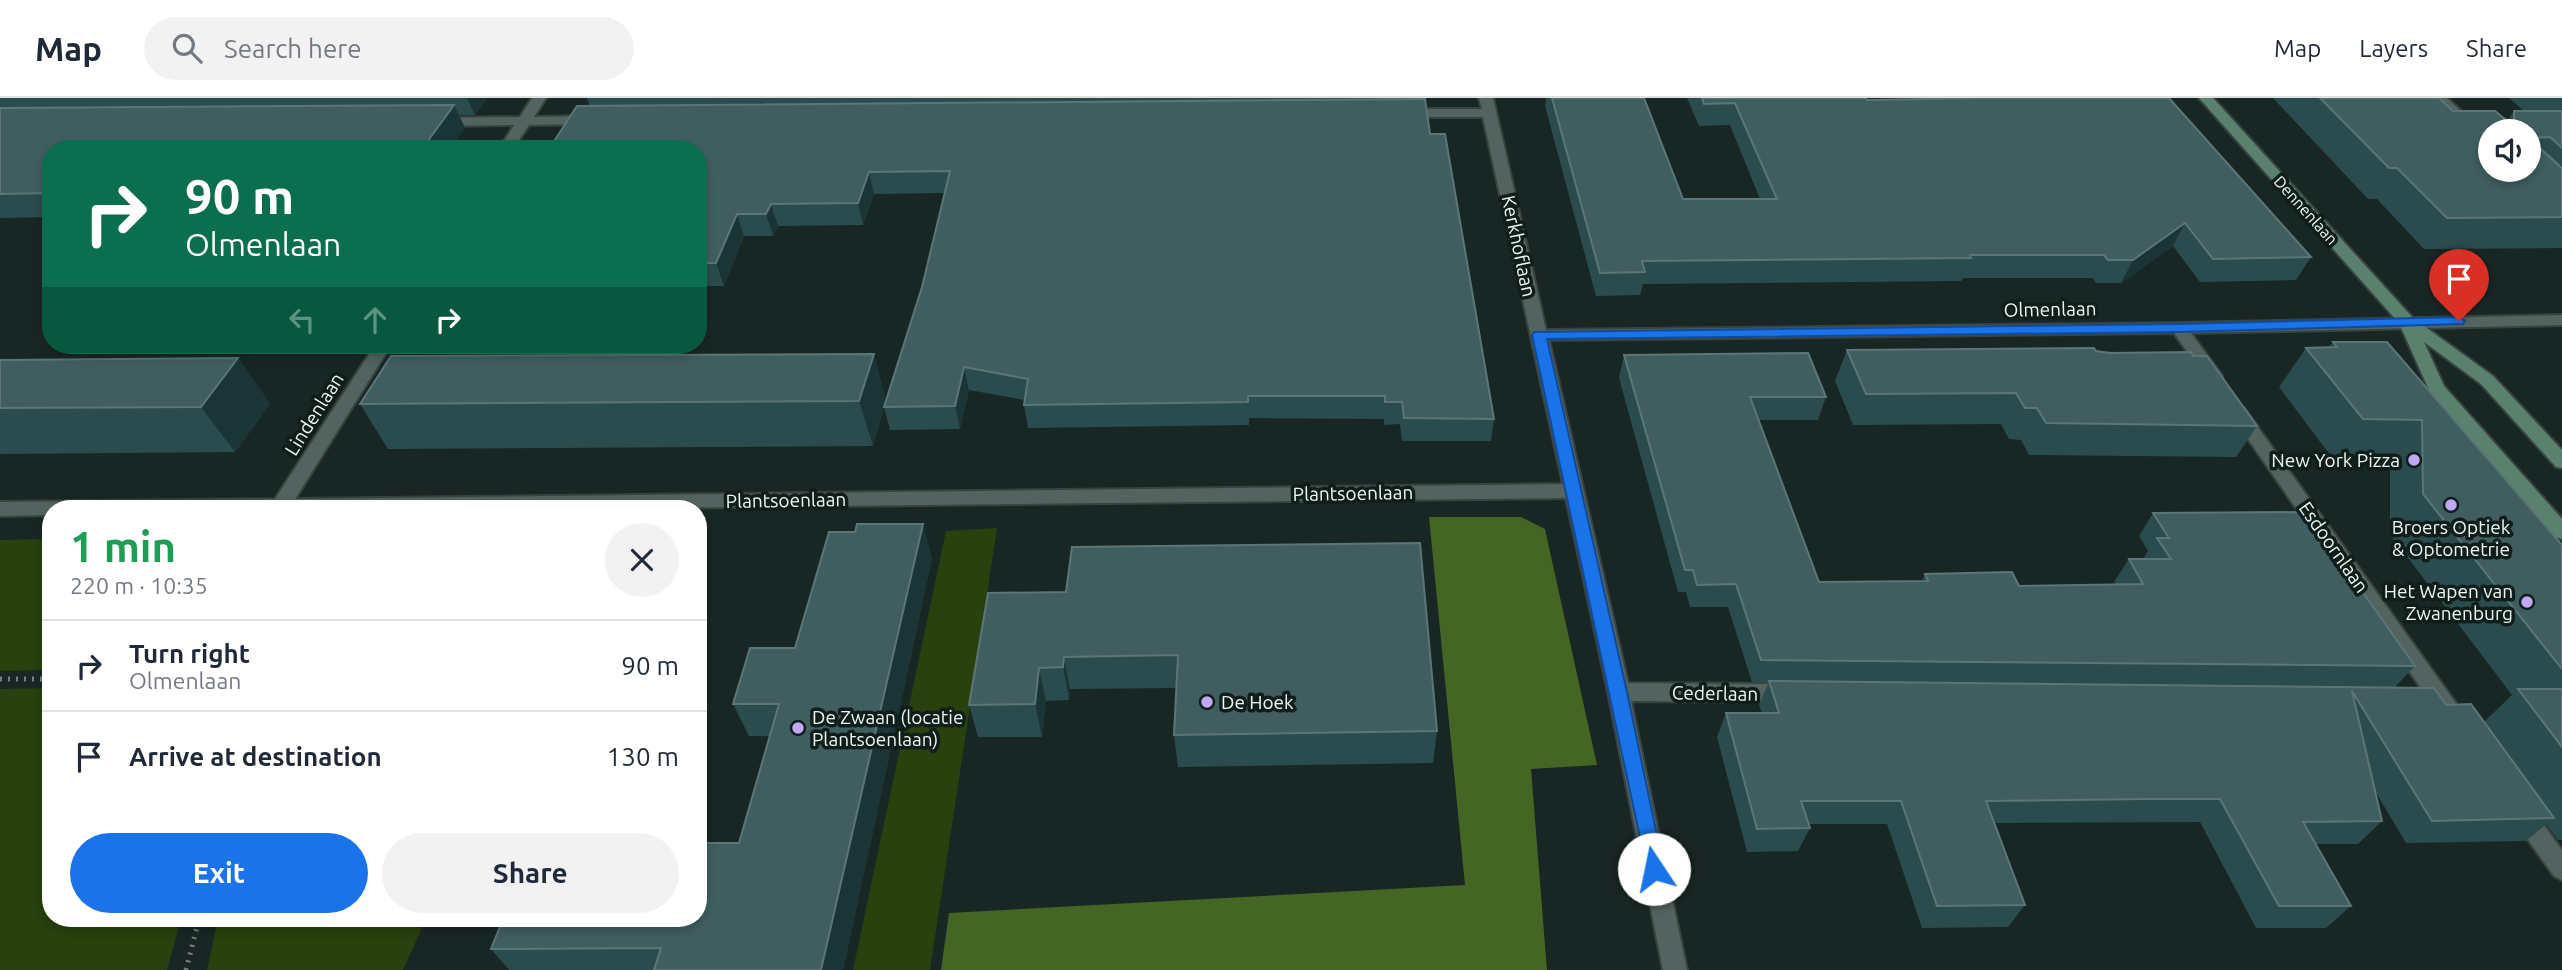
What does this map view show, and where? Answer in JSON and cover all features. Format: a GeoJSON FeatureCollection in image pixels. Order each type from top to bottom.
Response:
{"type":"FeatureCollection","features":[{"type":"Feature","properties":{"kind":"main road","name":"Dennenlaan"},"geometry":{"type":"LineString","coordinates":[[2206,98],[2407,322],[2487,380],[2562,461]]}},
{"type":"Feature","properties":{"kind":"main road","name":"Dennenlaan"},"geometry":{"type":"LineString","coordinates":[[2407,322],[2437,388],[2562,531]]}},
{"type":"Feature","properties":{"kind":"street"},"geometry":{"type":"LineString","coordinates":[[512,140],[539,98]]}},
{"type":"Feature","properties":{"kind":"street"},"geometry":{"type":"LineString","coordinates":[[2439,98],[2478,134]]}},
{"type":"Feature","properties":{"kind":"street"},"geometry":{"type":"LineString","coordinates":[[1392,114],[1488,105]]}},
{"type":"Feature","properties":{"kind":"street","name":"Kerkhoflaan"},"geometry":{"type":"LineString","coordinates":[[1488,105],[1619,692],[1675,970]]}},
{"type":"Feature","properties":{"kind":"street"},"geometry":{"type":"LineString","coordinates":[[427,122],[608,120]]}},
{"type":"Feature","properties":{"kind":"street","name":"Olmenlaan"},"geometry":{"type":"LineString","coordinates":[[1539,335],[2179,328],[2562,320]]}},
{"type":"Feature","properties":{"kind":"street","name":"Esdoornlaan"},"geometry":{"type":"LineString","coordinates":[[2179,328],[2457,722]]}},
{"type":"Feature","properties":{"kind":"street","name":"Lindenlaan"},"geometry":{"type":"LineString","coordinates":[[284,500],[377,354]]}},
{"type":"Feature","properties":{"kind":"street","name":"Plantsoenlaan"},"geometry":{"type":"LineString","coordinates":[[707,500],[1573,491]]}},
{"type":"Feature","properties":{"kind":"street","name":"Plantsoenlaan"},"geometry":{"type":"LineString","coordinates":[[0,509],[42,508]]}},
{"type":"Feature","properties":{"kind":"street","name":"Cederlaan"},"geometry":{"type":"LineString","coordinates":[[1619,692],[1814,694]]}},
{"type":"Feature","properties":{"kind":"street"},"geometry":{"type":"LineString","coordinates":[[2413,699],[2441,699]]}},
{"type":"Feature","properties":{"kind":"street"},"geometry":{"type":"LineString","coordinates":[[2505,790],[2562,869]]}},
{"type":"Feature","properties":{"kind":"path"},"geometry":{"type":"LineString","coordinates":[[0,679],[42,679]]}},
{"type":"Feature","properties":{"kind":"path"},"geometry":{"type":"LineString","coordinates":[[186,970],[197,927]]}},
{"type":"Feature","properties":{"kind":"green space"},"geometry":{"type":"Polygon","coordinates":[[[1429,517],[1521,517],[1545,529],[1597,765],[1531,769],[1547,970],[941,970],[949,913],[1465,885],[1429,517]]]}},
{"type":"Feature","properties":{"kind":"green space"},"geometry":{"type":"Polygon","coordinates":[[[997,528],[930,970],[853,970],[946,531],[997,528]]]}},
{"type":"Feature","properties":{"kind":"green space"},"geometry":{"type":"Polygon","coordinates":[[[42,539],[42,670],[0,671],[0,540],[42,539]]]}},
{"type":"Feature","properties":{"kind":"green space"},"geometry":{"type":"Polygon","coordinates":[[[42,688],[42,927],[179,927],[167,970],[0,970],[0,689],[42,688]]]}},
{"type":"Feature","properties":{"kind":"green space"},"geometry":{"type":"Polygon","coordinates":[[[216,927],[422,927],[403,970],[207,970],[216,927]]]}},
{"type":"Feature","properties":{"kind":"building"},"geometry":{"type":"Polygon","coordinates":[[[1552,98],[1644,98],[1683,199],[1777,199],[1735,103],[1704,104],[1702,98],[2169,98],[2311,257],[2213,259],[2185,223],[2133,260],[2108,260],[2104,255],[1970,255],[1971,258],[1642,261],[1645,272],[1600,273],[1552,98]]]}},
{"type":"Feature","properties":{"kind":"building"},"geometry":{"type":"Polygon","coordinates":[[[2320,98],[2439,98],[2453,111],[2495,111],[2505,119],[2478,119],[2478,182],[2541,182],[2541,149],[2562,168],[2562,217],[2447,218],[2397,168],[2389,168],[2320,98]]]}},
{"type":"Feature","properties":{"kind":"building"},"geometry":{"type":"Polygon","coordinates":[[[1425,99],[1430,134],[1445,134],[1494,419],[1404,418],[1402,402],[1385,402],[1385,396],[1248,396],[1248,402],[1024,405],[1028,379],[964,367],[955,406],[884,407],[922,287],[950,171],[869,172],[858,203],[771,204],[766,214],[737,214],[716,263],[707,263],[707,140],[555,140],[577,106],[1425,99]]]}},
{"type":"Feature","properties":{"kind":"building"},"geometry":{"type":"Polygon","coordinates":[[[454,105],[429,140],[42,140],[42,193],[0,194],[0,108],[454,105]]]}},
{"type":"Feature","properties":{"kind":"building"},"geometry":{"type":"Polygon","coordinates":[[[2514,111],[2562,111],[2562,148],[2550,137],[2541,137],[2541,119],[2514,119],[2514,111]]]}},
{"type":"Feature","properties":{"kind":"building"},"geometry":{"type":"Polygon","coordinates":[[[2333,342],[2387,342],[2562,545],[2562,669],[2423,494],[2422,420],[2363,419],[2306,348],[2337,347],[2333,342]]]}},
{"type":"Feature","properties":{"kind":"building"},"geometry":{"type":"Polygon","coordinates":[[[2094,348],[2096,351],[2110,353],[2191,352],[2193,356],[2207,356],[2257,426],[2046,423],[2037,408],[2025,408],[2016,393],[1866,394],[1847,350],[2094,348]]]}},
{"type":"Feature","properties":{"kind":"building"},"geometry":{"type":"Polygon","coordinates":[[[1808,353],[1826,397],[1750,397],[1819,582],[1928,581],[1925,574],[2012,572],[2019,586],[2143,584],[2129,559],[2171,559],[2157,538],[2169,538],[2153,513],[2306,512],[2415,666],[1761,660],[1736,584],[1697,585],[1693,570],[1685,570],[1624,355],[1808,353]]]}},
{"type":"Feature","properties":{"kind":"building"},"geometry":{"type":"Polygon","coordinates":[[[874,354],[859,401],[360,404],[391,356],[874,354]]]}},
{"type":"Feature","properties":{"kind":"building"},"geometry":{"type":"Polygon","coordinates":[[[238,358],[201,407],[0,408],[0,360],[238,358]]]}},
{"type":"Feature","properties":{"kind":"building"},"geometry":{"type":"Polygon","coordinates":[[[857,524],[923,524],[821,970],[654,970],[661,948],[491,949],[500,927],[707,927],[707,843],[739,843],[779,704],[733,704],[750,648],[795,648],[829,532],[855,532],[857,524]]]}},
{"type":"Feature","properties":{"kind":"building"},"geometry":{"type":"Polygon","coordinates":[[[1420,543],[1437,731],[1174,735],[1178,655],[1064,657],[1063,667],[1039,668],[1035,704],[969,705],[988,593],[1066,592],[1072,547],[1420,543]]]}},
{"type":"Feature","properties":{"kind":"building"},"geometry":{"type":"Polygon","coordinates":[[[1769,681],[2434,688],[2446,705],[2471,704],[2554,818],[2432,821],[2352,691],[2382,821],[2303,822],[2351,906],[2279,906],[2220,799],[2147,799],[1986,801],[2025,905],[1937,906],[1901,801],[1801,801],[1810,828],[1757,829],[1726,713],[1779,713],[1769,681]]]}},
{"type":"Feature","properties":{"kind":"building"},"geometry":{"type":"Polygon","coordinates":[[[2518,689],[2562,689],[2562,747],[2518,689]]]}},
{"type":"Feature","properties":{"kind":"place","name":"New York Pizza"},"geometry":{"type":"Point","coordinates":[2414,460]}},
{"type":"Feature","properties":{"kind":"place","name":"Broers Optiek & Optometrie"},"geometry":{"type":"Point","coordinates":[2451,505]}},
{"type":"Feature","properties":{"kind":"place","name":"Het Wapen van Zwanenburg"},"geometry":{"type":"Point","coordinates":[2527,602]}},
{"type":"Feature","properties":{"kind":"place","name":"De Hoek"},"geometry":{"type":"Point","coordinates":[1207,702]}},
{"type":"Feature","properties":{"kind":"place","name":"De Zwaan (locatie Plantsoenlaan)"},"geometry":{"type":"Point","coordinates":[798,728]}},
{"type":"Feature","properties":{"kind":"route"},"geometry":{"type":"LineString","coordinates":[[1654,869],[1619,692],[1539,335],[2179,328],[2459,321]]}}]}
